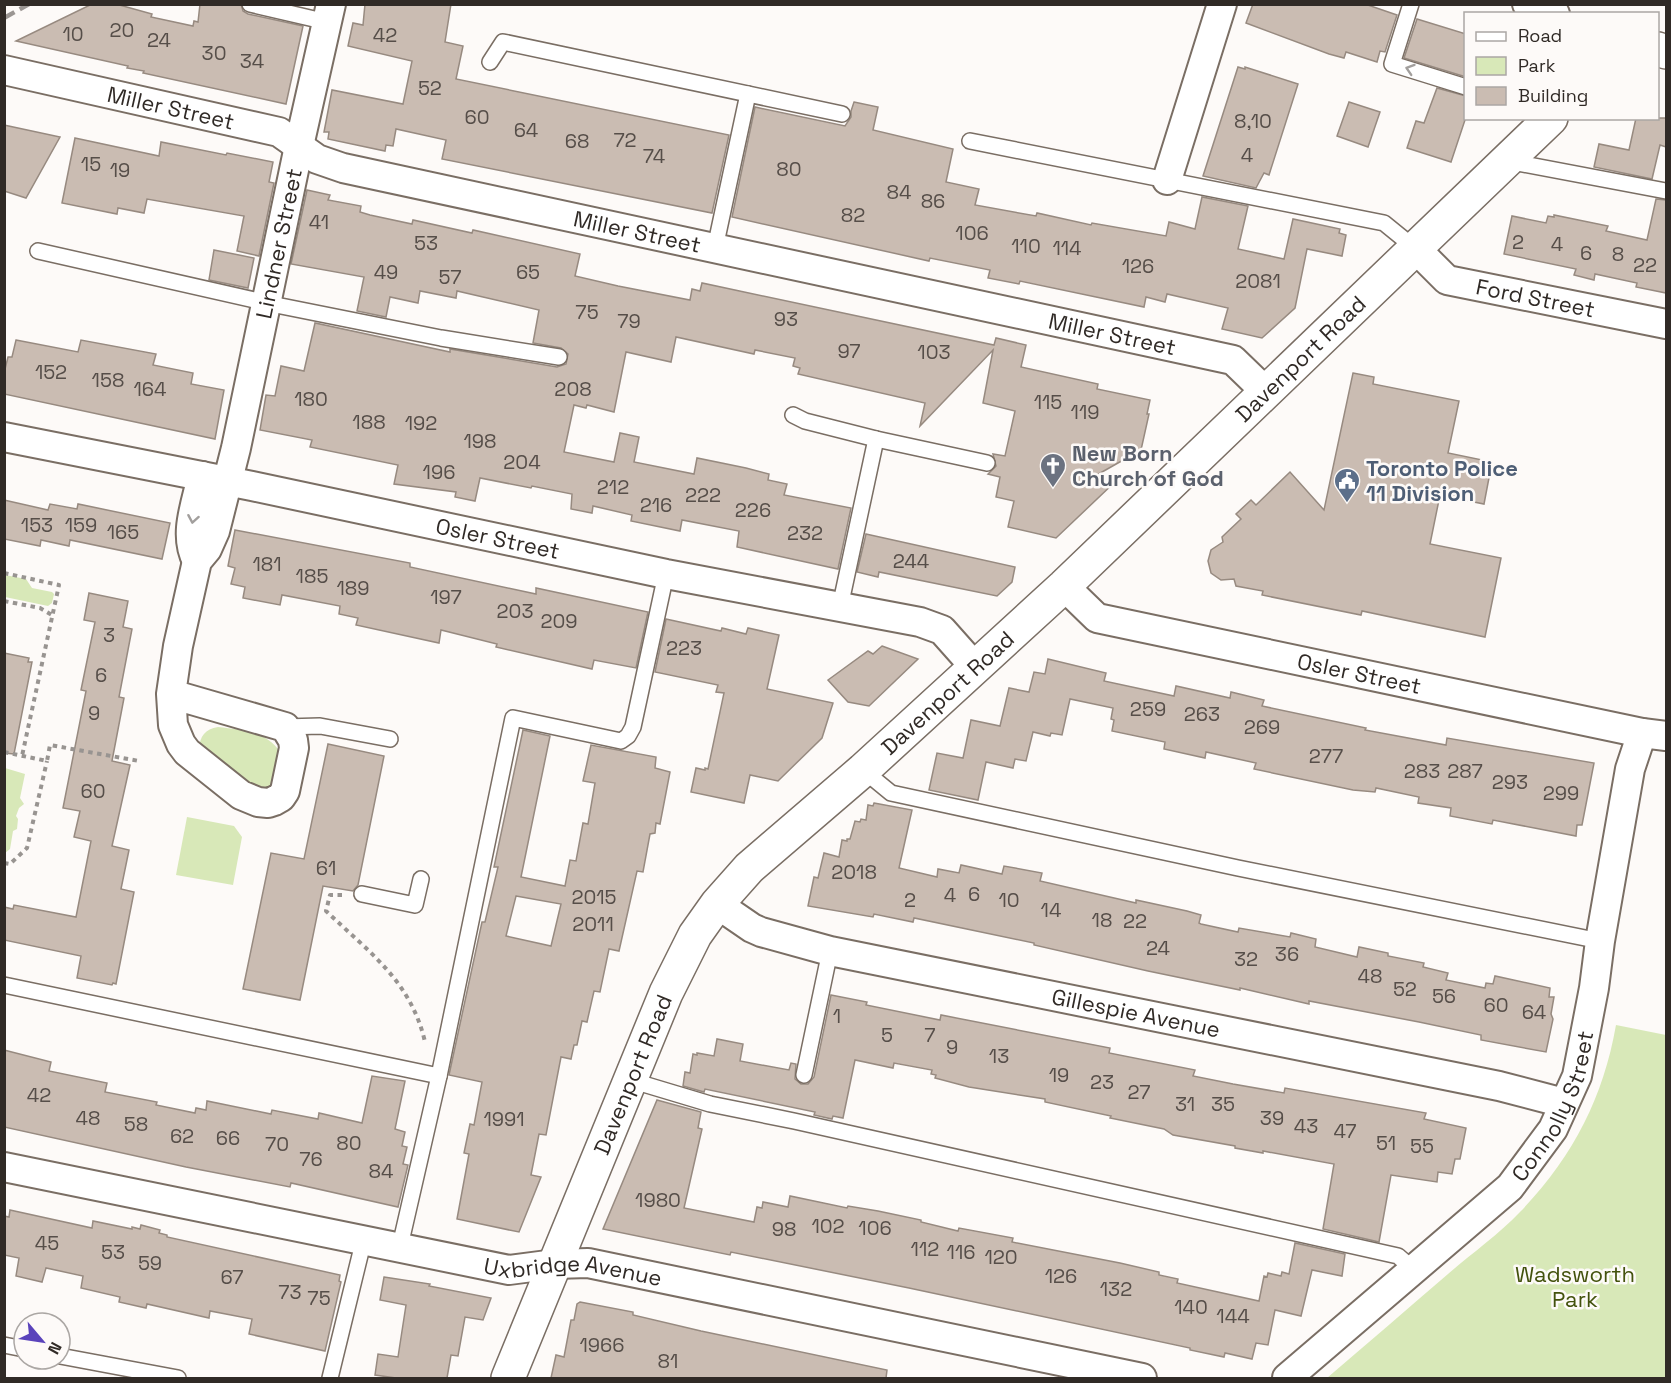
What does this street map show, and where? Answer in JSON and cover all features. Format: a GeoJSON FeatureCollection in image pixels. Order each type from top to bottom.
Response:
{"type":"FeatureCollection","features":[{"type":"Feature","properties":{"kind":"street"},"geometry":{"type":"LineString","coordinates":[[1167,180],[1222,4]]}},
{"type":"Feature","properties":{"kind":"street"},"geometry":{"type":"LineString","coordinates":[[1527,4],[1549,12]]}},
{"type":"Feature","properties":{"kind":"street","name":"Lindner Street"},"geometry":{"type":"LineString","coordinates":[[285,727],[293,740],[294,748],[285,791],[274,801],[258,802],[241,795],[187,752],[173,725],[171,694],[178,646],[197,561],[211,541],[214,478],[236,448],[329,13]]}},
{"type":"Feature","properties":{"kind":"street","name":"Miller Street"},"geometry":{"type":"LineString","coordinates":[[4,70],[279,132],[317,159],[343,168],[1233,360],[1266,392]]}},
{"type":"Feature","properties":{"kind":"street","name":"Davenport Road"},"geometry":{"type":"LineString","coordinates":[[508,1378],[680,962],[717,904],[749,868],[863,770],[1064,586],[1549,120]]}},
{"type":"Feature","properties":{"kind":"street","name":"Ford Street"},"geometry":{"type":"LineString","coordinates":[[1416,249],[1447,280],[1666,324]]}},
{"type":"Feature","properties":{"kind":"street","name":"Osler Street"},"geometry":{"type":"LineString","coordinates":[[4,437],[214,478],[666,574],[920,622],[942,630],[974,666]]}},
{"type":"Feature","properties":{"kind":"street","name":"Osler Street"},"geometry":{"type":"LineString","coordinates":[[1064,586],[1097,618],[1654,734]]}},
{"type":"Feature","properties":{"kind":"street"},"geometry":{"type":"LineString","coordinates":[[171,694],[285,727]]}},
{"type":"Feature","properties":{"kind":"street","name":"Connolly Street"},"geometry":{"type":"LineString","coordinates":[[1287,1378],[1510,1187],[1553,1129],[1577,1076],[1630,769],[1654,734]]}},
{"type":"Feature","properties":{"kind":"street","name":"Gillespie Avenue"},"geometry":{"type":"LineString","coordinates":[[717,904],[760,932],[830,951],[1499,1086],[1564,1103]]}},
{"type":"Feature","properties":{"kind":"street","name":"Uxbridge Avenue"},"geometry":{"type":"LineString","coordinates":[[4,1167],[510,1270],[555,1264],[588,1263],[1142,1378]]}},
{"type":"Feature","properties":{"kind":"lane"},"geometry":{"type":"LineString","coordinates":[[250,4],[329,13]]}},
{"type":"Feature","properties":{"kind":"lane"},"geometry":{"type":"LineString","coordinates":[[1412,4],[1392,64],[1464,86]]}},
{"type":"Feature","properties":{"kind":"lane"},"geometry":{"type":"LineString","coordinates":[[490,62],[503,42],[842,114]]}},
{"type":"Feature","properties":{"kind":"lane"},"geometry":{"type":"LineString","coordinates":[[715,248],[747,94]]}},
{"type":"Feature","properties":{"kind":"lane"},"geometry":{"type":"LineString","coordinates":[[970,141],[1384,223],[1416,249]]}},
{"type":"Feature","properties":{"kind":"lane"},"geometry":{"type":"LineString","coordinates":[[1507,161],[1666,191]]}},
{"type":"Feature","properties":{"kind":"lane"},"geometry":{"type":"LineString","coordinates":[[38,251],[266,303],[441,338],[559,357]]}},
{"type":"Feature","properties":{"kind":"lane"},"geometry":{"type":"LineString","coordinates":[[794,415],[805,421],[876,439],[987,463]]}},
{"type":"Feature","properties":{"kind":"lane"},"geometry":{"type":"LineString","coordinates":[[840,607],[876,439]]}},
{"type":"Feature","properties":{"kind":"lane"},"geometry":{"type":"LineString","coordinates":[[400,1246],[440,1076],[513,718],[621,741],[628,736],[633,727],[666,574]]}},
{"type":"Feature","properties":{"kind":"lane"},"geometry":{"type":"LineString","coordinates":[[285,727],[320,726],[390,739]]}},
{"type":"Feature","properties":{"kind":"lane"},"geometry":{"type":"LineString","coordinates":[[863,770],[891,793],[1238,868],[1600,941]]}},
{"type":"Feature","properties":{"kind":"lane"},"geometry":{"type":"LineString","coordinates":[[363,894],[415,905],[421,879]]}},
{"type":"Feature","properties":{"kind":"lane"},"geometry":{"type":"LineString","coordinates":[[804,1075],[830,951]]}},
{"type":"Feature","properties":{"kind":"lane"},"geometry":{"type":"LineString","coordinates":[[4,985],[440,1076]]}},
{"type":"Feature","properties":{"kind":"lane"},"geometry":{"type":"LineString","coordinates":[[630,1080],[710,1104],[795,1118],[1398,1256],[1414,1270]]}},
{"type":"Feature","properties":{"kind":"lane"},"geometry":{"type":"LineString","coordinates":[[330,1378],[363,1239]]}},
{"type":"Feature","properties":{"kind":"lane"},"geometry":{"type":"LineString","coordinates":[[72,1358],[178,1378]]}},
{"type":"Feature","properties":{"kind":"path"},"geometry":{"type":"LineString","coordinates":[[4,573],[59,585],[22,756]]}},
{"type":"Feature","properties":{"kind":"path"},"geometry":{"type":"LineString","coordinates":[[4,601],[40,608],[52,615]]}},
{"type":"Feature","properties":{"kind":"path"},"geometry":{"type":"LineString","coordinates":[[4,863],[9,864],[27,848],[50,745],[139,761]]}},
{"type":"Feature","properties":{"kind":"path"},"geometry":{"type":"LineString","coordinates":[[4,752],[47,761]]}},
{"type":"Feature","properties":{"kind":"path"},"geometry":{"type":"LineString","coordinates":[[363,894],[330,895],[326,911],[401,985],[411,1001],[421,1025],[425,1043],[440,1076]]}},
{"type":"Feature","properties":{"kind":"green space"},"geometry":{"type":"Polygon","coordinates":[[[5,575],[26,579],[32,588],[52,592],[54,594],[52,603],[48,606],[5,597],[5,575]]]}},
{"type":"Feature","properties":{"kind":"green space"},"geometry":{"type":"Polygon","coordinates":[[[218,727],[253,732],[275,745],[281,753],[273,789],[255,792],[199,749],[204,734],[218,727]]]}},
{"type":"Feature","properties":{"kind":"green space"},"geometry":{"type":"Polygon","coordinates":[[[5,768],[25,774],[20,798],[24,804],[19,808],[16,816],[17,829],[13,831],[10,849],[5,853],[5,768]]]}},
{"type":"Feature","properties":{"kind":"green space"},"geometry":{"type":"Polygon","coordinates":[[[187,817],[234,826],[242,837],[233,885],[176,875],[187,817]]]}},
{"type":"Feature","properties":{"kind":"green space","name":"Wadsworth Park"},"geometry":{"type":"Polygon","coordinates":[[[1616,1025],[1666,1035],[1666,1378],[1327,1378],[1503,1229],[1539,1191],[1570,1149],[1583,1126],[1603,1078],[1616,1025]]]}},
{"type":"Feature","properties":{"kind":"building"},"geometry":{"type":"Polygon","coordinates":[[[92,4],[116,4],[152,14],[151,17],[193,26],[194,21],[198,22],[200,4],[241,4],[243,11],[248,14],[303,26],[286,104],[143,73],[144,71],[127,68],[128,66],[16,41],[92,4]]]}},
{"type":"Feature","properties":{"kind":"building"},"geometry":{"type":"Polygon","coordinates":[[[365,4],[451,4],[445,42],[463,46],[456,79],[729,135],[712,213],[442,159],[446,140],[396,129],[393,146],[386,145],[385,151],[328,139],[329,132],[324,132],[332,90],[403,104],[412,61],[348,46],[353,23],[363,25],[365,4]]]}},
{"type":"Feature","properties":{"kind":"building"},"geometry":{"type":"Polygon","coordinates":[[[1253,4],[1365,4],[1397,15],[1385,52],[1380,51],[1377,62],[1346,52],[1344,58],[1329,54],[1246,23],[1253,4]]]}},
{"type":"Feature","properties":{"kind":"building"},"geometry":{"type":"Polygon","coordinates":[[[1417,19],[1464,33],[1464,76],[1404,58],[1417,19]]]}},
{"type":"Feature","properties":{"kind":"building"},"geometry":{"type":"Polygon","coordinates":[[[1238,67],[1245,69],[1245,67],[1298,84],[1269,175],[1264,173],[1256,188],[1203,176],[1238,67]]]}},
{"type":"Feature","properties":{"kind":"building"},"geometry":{"type":"Polygon","coordinates":[[[1437,88],[1464,95],[1465,120],[1451,162],[1407,148],[1416,121],[1424,123],[1437,88]]]}},
{"type":"Feature","properties":{"kind":"building"},"geometry":{"type":"Polygon","coordinates":[[[854,102],[878,107],[873,130],[953,149],[946,182],[979,189],[975,205],[1036,216],[1037,213],[1091,225],[1092,223],[1166,236],[1169,222],[1195,229],[1202,197],[1248,206],[1238,249],[1284,259],[1293,219],[1340,229],[1339,233],[1346,235],[1342,256],[1307,249],[1295,308],[1262,338],[1222,329],[1228,308],[1167,294],[1165,302],[1146,297],[1144,307],[1020,281],[1019,284],[988,278],[990,270],[930,258],[929,261],[732,217],[755,107],[845,126],[851,117],[854,102]]]}},
{"type":"Feature","properties":{"kind":"building"},"geometry":{"type":"Polygon","coordinates":[[[1349,102],[1380,112],[1368,147],[1337,136],[1349,102]]]}},
{"type":"Feature","properties":{"kind":"building"},"geometry":{"type":"Polygon","coordinates":[[[1666,118],[1666,147],[1660,145],[1652,179],[1594,167],[1599,144],[1629,150],[1636,120],[1666,118]]]}},
{"type":"Feature","properties":{"kind":"building"},"geometry":{"type":"Polygon","coordinates":[[[4,125],[60,137],[26,198],[4,191],[4,125]]]}},
{"type":"Feature","properties":{"kind":"building"},"geometry":{"type":"Polygon","coordinates":[[[75,138],[159,156],[161,142],[273,162],[269,182],[274,183],[259,256],[237,251],[244,216],[147,199],[144,213],[118,208],[117,214],[62,203],[75,138]]]}},
{"type":"Feature","properties":{"kind":"building"},"geometry":{"type":"Polygon","coordinates":[[[307,190],[330,195],[328,200],[361,206],[360,212],[370,215],[412,224],[413,220],[472,233],[473,230],[580,254],[575,276],[618,286],[690,300],[692,289],[700,291],[702,283],[994,345],[996,338],[1026,345],[1021,367],[1098,384],[1097,389],[1150,400],[1141,450],[1095,476],[1117,480],[1056,538],[1008,527],[1014,501],[996,497],[1000,477],[988,474],[996,466],[993,454],[1005,456],[1015,411],[983,403],[993,350],[920,426],[925,403],[798,374],[800,368],[793,366],[795,358],[755,350],[754,354],[676,337],[671,362],[626,352],[614,412],[587,405],[586,408],[574,405],[564,452],[614,462],[620,433],[639,437],[634,462],[694,474],[697,458],[746,468],[769,474],[768,480],[787,484],[784,495],[851,508],[838,569],[737,547],[739,531],[682,520],[680,531],[631,521],[632,515],[593,506],[592,513],[571,509],[572,494],[532,486],[531,488],[480,478],[475,501],[455,497],[456,492],[394,484],[398,465],[310,447],[312,440],[260,430],[266,395],[275,396],[281,366],[304,371],[315,323],[450,352],[450,349],[557,367],[566,364],[568,354],[561,348],[533,343],[539,310],[457,291],[456,298],[420,291],[418,303],[390,297],[386,317],[357,311],[364,277],[291,264],[307,190]]]}},
{"type":"Feature","properties":{"kind":"building"},"geometry":{"type":"Polygon","coordinates":[[[1656,199],[1666,200],[1666,293],[1636,287],[1637,283],[1595,274],[1594,280],[1574,275],[1576,269],[1504,254],[1512,216],[1546,223],[1548,216],[1554,217],[1554,215],[1608,226],[1606,231],[1647,240],[1656,199]]]}},
{"type":"Feature","properties":{"kind":"building"},"geometry":{"type":"Polygon","coordinates":[[[214,250],[254,258],[248,288],[209,280],[214,250]]]}},
{"type":"Feature","properties":{"kind":"building"},"geometry":{"type":"Polygon","coordinates":[[[16,340],[78,352],[81,340],[156,354],[153,365],[193,373],[191,384],[224,390],[215,439],[4,394],[4,373],[8,357],[12,357],[16,340]]]}},
{"type":"Feature","properties":{"kind":"building","name":"Toronto Police 11 Division"},"geometry":{"type":"Polygon","coordinates":[[[1353,373],[1374,377],[1373,384],[1459,401],[1448,453],[1492,462],[1484,504],[1440,495],[1430,544],[1501,558],[1485,637],[1362,611],[1361,615],[1262,595],[1263,591],[1236,586],[1234,579],[1221,580],[1211,573],[1208,561],[1211,550],[1223,542],[1222,537],[1241,519],[1236,514],[1251,500],[1256,505],[1290,472],[1324,510],[1353,373]]]}},
{"type":"Feature","properties":{"kind":"building"},"geometry":{"type":"Polygon","coordinates":[[[4,500],[48,510],[50,504],[77,509],[78,504],[170,523],[162,559],[70,540],[69,546],[41,540],[40,546],[4,539],[4,500]]]}},
{"type":"Feature","properties":{"kind":"building"},"geometry":{"type":"Polygon","coordinates":[[[235,530],[410,563],[410,567],[536,594],[536,588],[648,612],[636,668],[594,660],[592,669],[496,647],[497,644],[441,630],[439,643],[356,625],[358,618],[339,614],[340,606],[282,595],[280,605],[243,598],[245,587],[231,584],[235,568],[228,566],[235,530]]]}},
{"type":"Feature","properties":{"kind":"building"},"geometry":{"type":"Polygon","coordinates":[[[866,534],[1015,567],[1012,582],[997,596],[879,572],[878,577],[857,572],[866,534]]]}},
{"type":"Feature","properties":{"kind":"building"},"geometry":{"type":"Polygon","coordinates":[[[89,593],[128,601],[123,627],[132,629],[119,697],[124,698],[112,761],[130,765],[112,846],[129,850],[121,889],[134,892],[116,984],[112,985],[77,978],[81,956],[4,940],[4,907],[13,909],[14,905],[76,917],[91,841],[74,837],[80,811],[63,808],[86,691],[81,690],[95,622],[84,620],[89,593]]]}},
{"type":"Feature","properties":{"kind":"building"},"geometry":{"type":"Polygon","coordinates":[[[666,619],[721,631],[722,628],[746,634],[748,628],[779,635],[767,689],[833,703],[822,738],[778,781],[750,775],[744,803],[691,792],[696,768],[708,769],[724,693],[716,692],[718,685],[655,672],[666,619]]]}},
{"type":"Feature","properties":{"kind":"building"},"geometry":{"type":"Polygon","coordinates":[[[882,646],[918,659],[869,706],[848,702],[828,680],[868,651],[873,654],[882,646]]]}},
{"type":"Feature","properties":{"kind":"building"},"geometry":{"type":"Polygon","coordinates":[[[4,653],[29,658],[28,662],[32,662],[14,754],[4,753],[4,653]]]}},
{"type":"Feature","properties":{"kind":"building"},"geometry":{"type":"Polygon","coordinates":[[[1048,659],[1106,673],[1104,681],[1174,696],[1176,686],[1230,698],[1231,692],[1264,700],[1262,706],[1366,728],[1365,730],[1446,745],[1447,738],[1594,763],[1582,825],[1577,825],[1576,836],[1493,820],[1492,824],[1450,816],[1451,808],[1418,803],[1419,797],[1376,788],[1375,792],[1353,790],[1254,769],[1256,763],[1206,752],[1205,758],[1164,749],[1165,742],[1112,731],[1113,708],[1070,699],[1062,735],[1051,733],[1050,736],[1033,732],[1026,761],[1015,759],[1013,768],[986,762],[978,800],[929,790],[937,753],[963,758],[971,720],[1000,726],[1009,688],[1029,692],[1034,672],[1045,674],[1048,659]]]}},
{"type":"Feature","properties":{"kind":"building"},"geometry":{"type":"Polygon","coordinates":[[[523,730],[550,736],[521,877],[565,886],[570,860],[576,861],[583,823],[588,824],[595,783],[583,781],[591,745],[656,757],[655,768],[670,772],[660,824],[656,823],[655,833],[650,834],[643,872],[637,871],[619,951],[609,949],[600,992],[594,991],[587,1022],[582,1021],[577,1045],[574,1045],[571,1059],[561,1057],[546,1135],[539,1134],[531,1175],[541,1177],[519,1232],[457,1219],[469,1154],[464,1153],[470,1124],[474,1125],[482,1082],[449,1075],[482,922],[485,922],[498,867],[494,867],[523,730]],[[516,896],[506,936],[551,946],[561,904],[516,896]]]}},
{"type":"Feature","properties":{"kind":"building"},"geometry":{"type":"Polygon","coordinates":[[[328,744],[384,756],[358,885],[353,891],[323,886],[300,1000],[243,989],[271,853],[304,859],[328,744]]]}},
{"type":"Feature","properties":{"kind":"building"},"geometry":{"type":"Polygon","coordinates":[[[874,803],[912,810],[899,868],[937,877],[938,869],[959,873],[961,865],[1002,874],[1004,866],[1042,873],[1040,881],[1201,915],[1199,923],[1201,924],[1238,932],[1239,928],[1290,937],[1291,933],[1316,939],[1315,947],[1357,957],[1359,947],[1388,953],[1388,956],[1424,963],[1423,967],[1448,973],[1446,980],[1485,988],[1486,983],[1493,984],[1495,976],[1550,988],[1549,997],[1554,997],[1551,1014],[1553,1019],[1546,1052],[1481,1040],[1481,1035],[1419,1022],[1309,1001],[1309,1004],[1240,988],[1240,990],[1148,971],[1034,945],[1034,943],[914,918],[913,922],[874,914],[873,917],[808,906],[814,877],[818,878],[824,853],[839,857],[842,840],[850,839],[855,821],[866,820],[868,805],[873,806],[874,803]]]}},
{"type":"Feature","properties":{"kind":"building"},"geometry":{"type":"Polygon","coordinates":[[[831,995],[867,1002],[866,1005],[940,1020],[941,1015],[1110,1048],[1109,1053],[1195,1070],[1193,1076],[1233,1084],[1284,1093],[1285,1088],[1426,1113],[1424,1119],[1466,1128],[1460,1159],[1455,1159],[1452,1174],[1438,1172],[1437,1182],[1391,1175],[1379,1242],[1323,1229],[1334,1164],[1235,1148],[1235,1146],[1173,1135],[1164,1129],[1045,1102],[1045,1099],[969,1087],[935,1078],[936,1075],[931,1074],[932,1070],[894,1063],[893,1068],[855,1060],[843,1118],[833,1116],[832,1119],[814,1115],[815,1112],[705,1089],[704,1092],[683,1086],[685,1072],[690,1073],[693,1054],[714,1056],[717,1039],[743,1044],[740,1061],[789,1070],[791,1063],[796,1064],[795,1079],[801,1084],[808,1084],[814,1077],[831,995]]]}},
{"type":"Feature","properties":{"kind":"building"},"geometry":{"type":"Polygon","coordinates":[[[4,1050],[51,1062],[49,1071],[107,1083],[105,1092],[157,1102],[156,1105],[195,1113],[196,1108],[206,1110],[207,1101],[271,1114],[272,1110],[318,1119],[319,1113],[362,1123],[372,1076],[405,1081],[395,1129],[405,1132],[402,1146],[407,1147],[403,1164],[408,1165],[398,1207],[291,1183],[290,1187],[186,1167],[4,1127],[4,1050]]]}},
{"type":"Feature","properties":{"kind":"building"},"geometry":{"type":"Polygon","coordinates":[[[657,1100],[701,1112],[698,1128],[702,1129],[684,1208],[754,1222],[757,1207],[762,1208],[763,1202],[788,1207],[790,1196],[847,1208],[848,1206],[878,1211],[958,1231],[959,1228],[1013,1238],[1012,1242],[1159,1272],[1159,1275],[1178,1279],[1177,1283],[1259,1301],[1264,1276],[1267,1277],[1268,1273],[1281,1276],[1282,1272],[1289,1274],[1295,1243],[1345,1254],[1342,1276],[1312,1270],[1301,1316],[1275,1310],[1268,1345],[1256,1343],[1252,1359],[1225,1353],[1224,1357],[909,1288],[603,1229],[657,1100]]]}},
{"type":"Feature","properties":{"kind":"building"},"geometry":{"type":"Polygon","coordinates":[[[10,1210],[92,1228],[93,1221],[132,1229],[132,1227],[140,1229],[141,1225],[160,1230],[159,1233],[167,1237],[340,1275],[339,1281],[341,1282],[325,1351],[249,1334],[252,1319],[210,1311],[209,1318],[147,1304],[146,1308],[119,1302],[120,1297],[81,1288],[83,1276],[46,1268],[42,1282],[16,1276],[19,1258],[4,1255],[4,1216],[9,1217],[10,1210]]]}},
{"type":"Feature","properties":{"kind":"building"},"geometry":{"type":"Polygon","coordinates":[[[384,1277],[430,1284],[429,1286],[491,1298],[483,1320],[465,1317],[458,1356],[451,1355],[447,1378],[396,1378],[375,1375],[378,1354],[398,1357],[406,1305],[380,1300],[384,1277]]]}},
{"type":"Feature","properties":{"kind":"building"},"geometry":{"type":"Polygon","coordinates":[[[580,1302],[633,1312],[633,1315],[701,1331],[887,1370],[886,1378],[551,1378],[556,1355],[564,1357],[571,1320],[574,1320],[577,1304],[580,1302]]]}},
{"type":"Feature","properties":{"kind":"railway"},"geometry":{"type":"LineString","coordinates":[[4,18],[29,4]]}},
{"type":"Feature","properties":{"kind":"place","name":"New Born Church of God"},"geometry":{"type":"Point","coordinates":[1053,489]}},
{"type":"Feature","properties":{"kind":"place","name":"Toronto Police 11 Division"},"geometry":{"type":"Point","coordinates":[1347,504]}}]}
